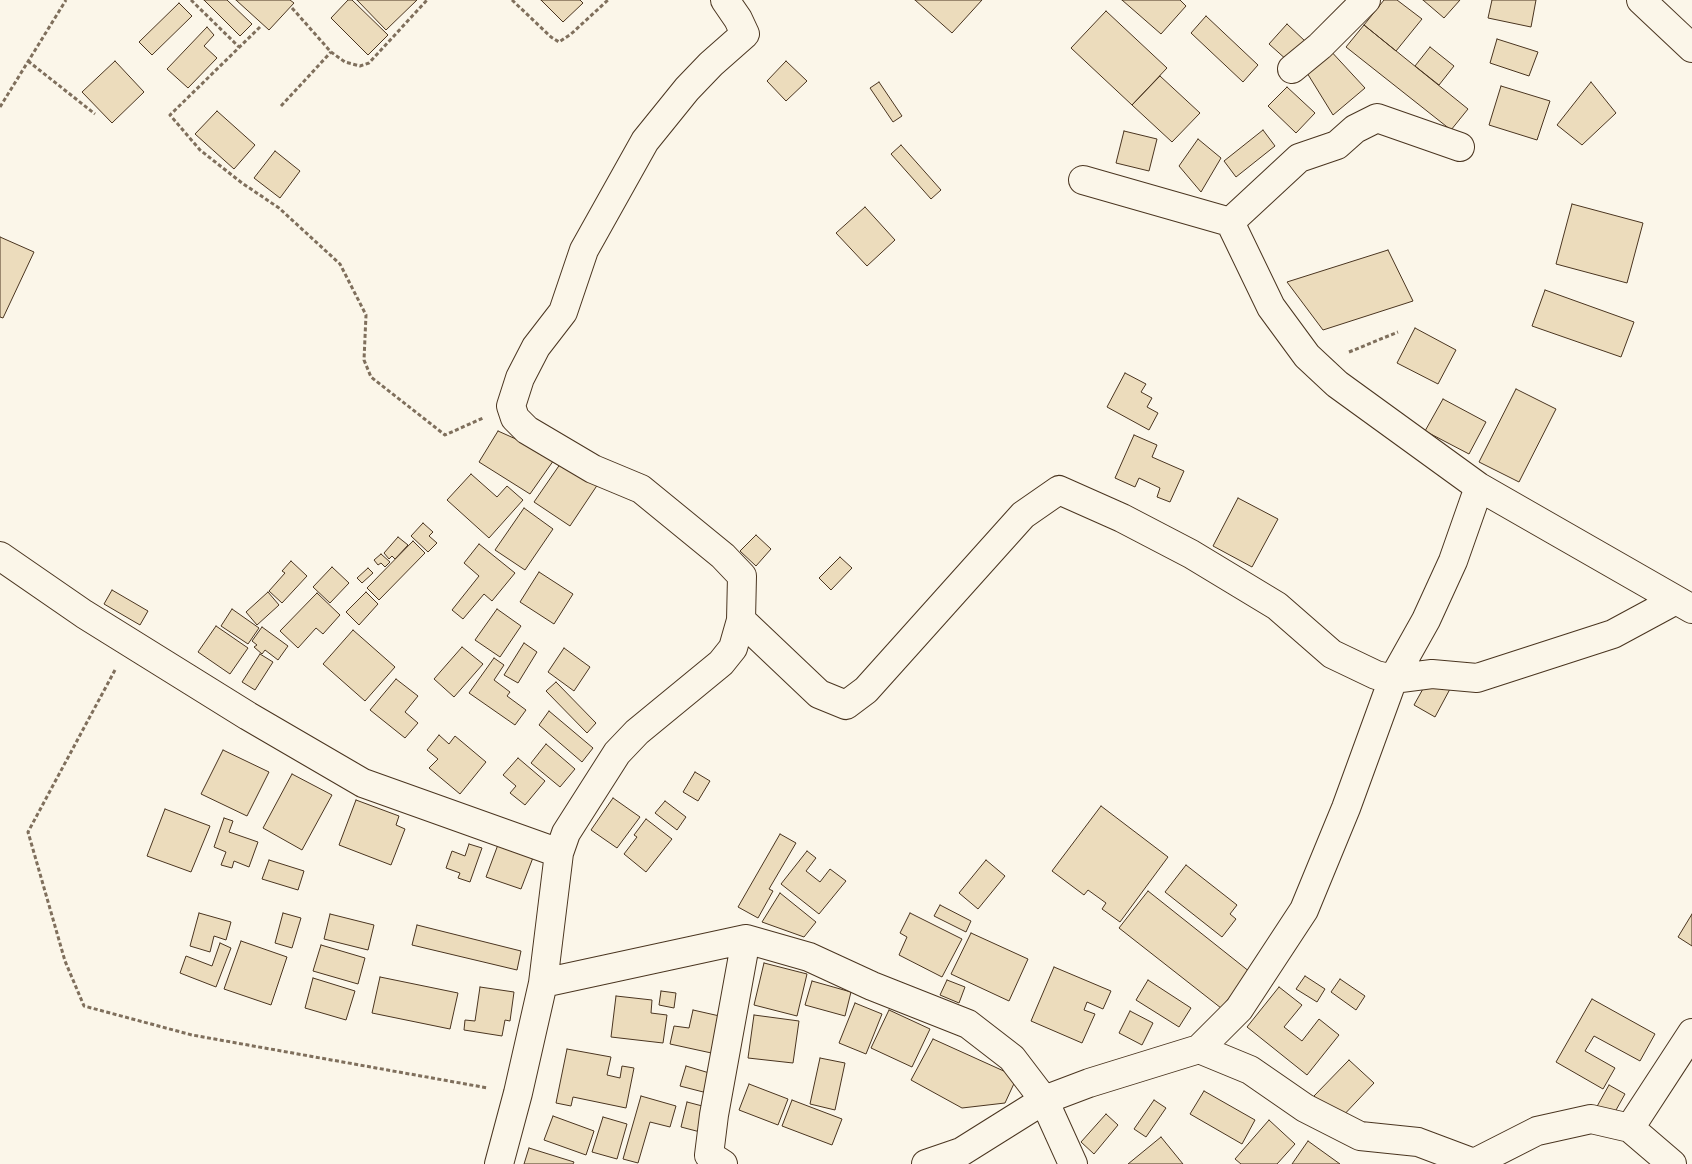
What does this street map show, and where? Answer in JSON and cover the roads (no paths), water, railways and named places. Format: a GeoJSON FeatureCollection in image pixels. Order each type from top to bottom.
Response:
{"type":"FeatureCollection","features":[{"type":"Feature","properties":{"kind":"street"},"geometry":{"type":"LineString","coordinates":[[499,1164],[518,1093],[543,983],[559,853],[566,833],[617,753],[637,732],[721,664],[733,648],[741,620],[742,576],[723,556],[641,489],[593,469],[527,430],[515,418],[511,406],[520,378],[536,347],[563,312],[584,250],[645,141],[687,89],[711,64],[745,34],[738,19],[725,0]]}},
{"type":"Feature","properties":{"kind":"street"},"geometry":{"type":"LineString","coordinates":[[1292,69],[1320,46],[1366,0]]}},
{"type":"Feature","properties":{"kind":"street"},"geometry":{"type":"LineString","coordinates":[[1641,0],[1692,48]]}},
{"type":"Feature","properties":{"kind":"street"},"geometry":{"type":"LineString","coordinates":[[1230,222],[1299,158],[1337,144],[1355,129],[1377,118],[1460,147]]}},
{"type":"Feature","properties":{"kind":"street"},"geometry":{"type":"LineString","coordinates":[[1083,180],[1230,222],[1270,307],[1307,356],[1337,384],[1479,486],[1684,605]]}},
{"type":"Feature","properties":{"kind":"street"},"geometry":{"type":"LineString","coordinates":[[926,1164],[961,1152],[1044,1100],[1089,1083],[1199,1048],[1239,1010],[1304,910],[1346,808],[1393,679],[1426,620],[1449,570],[1479,486]]}},
{"type":"Feature","properties":{"kind":"street"},"geometry":{"type":"LineString","coordinates":[[741,620],[819,694],[846,705],[866,690],[1023,515],[1059,490],[1122,518],[1191,554],[1278,606],[1332,654],[1376,674],[1393,679],[1432,674],[1478,678],[1613,634],[1684,605]]}},
{"type":"Feature","properties":{"kind":"street"},"geometry":{"type":"LineString","coordinates":[[0,556],[84,614],[248,716],[363,783],[559,853]]}},
{"type":"Feature","properties":{"kind":"street"},"geometry":{"type":"LineString","coordinates":[[543,983],[746,939],[809,957],[872,986],[968,1024],[1012,1058],[1044,1100],[1073,1164]]}},
{"type":"Feature","properties":{"kind":"street"},"geometry":{"type":"LineString","coordinates":[[723,1164],[709,1155],[714,1115],[746,939]]}},
{"type":"Feature","properties":{"kind":"street"},"geometry":{"type":"LineString","coordinates":[[1630,1128],[1692,1033]]}},
{"type":"Feature","properties":{"kind":"street"},"geometry":{"type":"LineString","coordinates":[[1199,1048],[1250,1070],[1305,1108],[1360,1136],[1418,1142],[1474,1164],[1537,1131],[1591,1119],[1630,1128],[1672,1164]]}}]}
